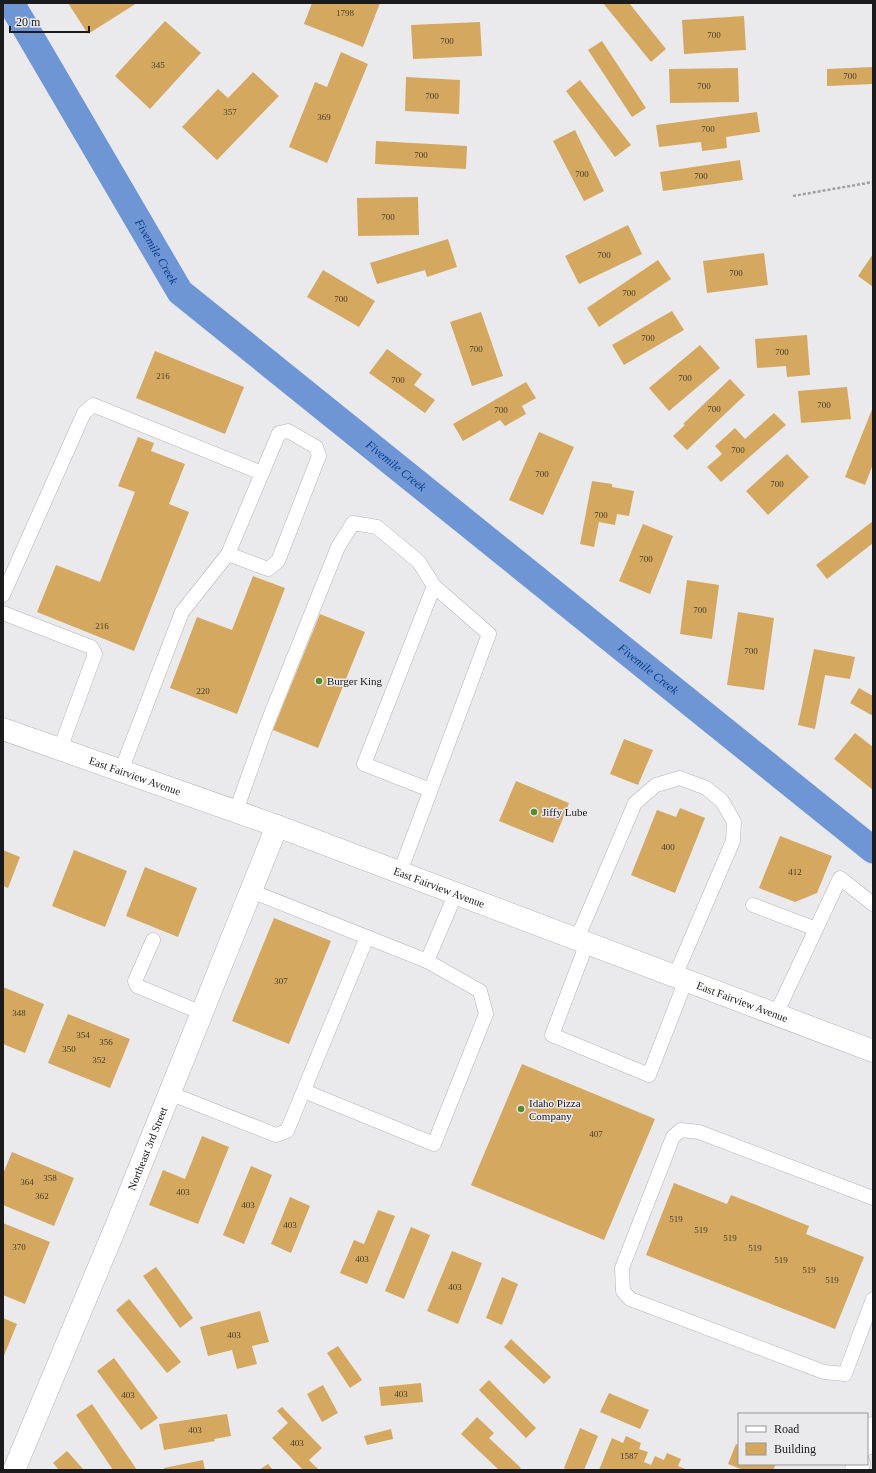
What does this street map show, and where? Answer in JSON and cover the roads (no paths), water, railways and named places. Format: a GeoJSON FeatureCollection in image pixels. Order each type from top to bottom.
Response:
{"type":"FeatureCollection","features":[{"type":"Feature","properties":{"kind":"main road","name":"East Fairview Avenue"},"geometry":{"type":"LineString","coordinates":[[3,729],[277,826],[873,1051]]}},
{"type":"Feature","properties":{"kind":"main road","name":"Northeast 3rd Street"},"geometry":{"type":"LineString","coordinates":[[14,1470],[202,1013],[277,826]]}},
{"type":"Feature","properties":{"kind":"main road"},"geometry":{"type":"LineString","coordinates":[[868,1441],[873,1428]]}},
{"type":"Feature","properties":{"kind":"lane"},"geometry":{"type":"LineString","coordinates":[[3,595],[84,413],[93,405],[262,473]]}},
{"type":"Feature","properties":{"kind":"lane"},"geometry":{"type":"LineString","coordinates":[[121,771],[182,612],[228,554],[279,433],[288,430],[316,447],[319,456],[278,561],[268,569],[228,554]]}},
{"type":"Feature","properties":{"kind":"lane"},"geometry":{"type":"LineString","coordinates":[[236,811],[267,724],[338,546],[352,524],[377,527],[419,562],[434,586],[489,634],[400,872]]}},
{"type":"Feature","properties":{"kind":"lane"},"geometry":{"type":"LineString","coordinates":[[430,790],[364,764],[434,586]]}},
{"type":"Feature","properties":{"kind":"lane"},"geometry":{"type":"LineString","coordinates":[[3,613],[91,647],[95,654],[60,749]]}},
{"type":"Feature","properties":{"kind":"lane"},"geometry":{"type":"LineString","coordinates":[[680,778],[706,788],[722,801],[734,822],[733,842],[681,978],[649,1075],[552,1035],[582,941],[635,803],[656,785],[680,778]]}},
{"type":"Feature","properties":{"kind":"lane"},"geometry":{"type":"LineString","coordinates":[[776,1014],[840,878],[873,904]]}},
{"type":"Feature","properties":{"kind":"lane"},"geometry":{"type":"LineString","coordinates":[[251,891],[427,961],[480,991],[486,1014],[434,1144],[304,1091]]}},
{"type":"Feature","properties":{"kind":"lane"},"geometry":{"type":"LineString","coordinates":[[427,961],[456,893]]}},
{"type":"Feature","properties":{"kind":"lane"},"geometry":{"type":"LineString","coordinates":[[753,905],[816,929]]}},
{"type":"Feature","properties":{"kind":"lane"},"geometry":{"type":"LineString","coordinates":[[169,1093],[276,1135],[287,1131],[367,937]]}},
{"type":"Feature","properties":{"kind":"lane"},"geometry":{"type":"LineString","coordinates":[[153,940],[135,981],[137,986],[202,1013]]}},
{"type":"Feature","properties":{"kind":"lane"},"geometry":{"type":"LineString","coordinates":[[873,1198],[699,1132],[681,1130],[673,1137],[622,1268],[623,1291],[630,1299],[824,1372],[845,1374],[873,1299]]}},
{"type":"Feature","properties":{"kind":"waterway","name":"Fivemile Creek"},"geometry":{"type":"LineString","coordinates":[[11,3],[180,292],[873,850]]}},
{"type":"Feature","properties":{"kind":"place","name":"Burger King"},"geometry":{"type":"Point","coordinates":[319,681]}},
{"type":"Feature","properties":{"kind":"place","name":"Jiffy Lube"},"geometry":{"type":"Point","coordinates":[534,812]}},
{"type":"Feature","properties":{"kind":"place","name":"Idaho Pizza Company"},"geometry":{"type":"Point","coordinates":[521,1109]}}]}
